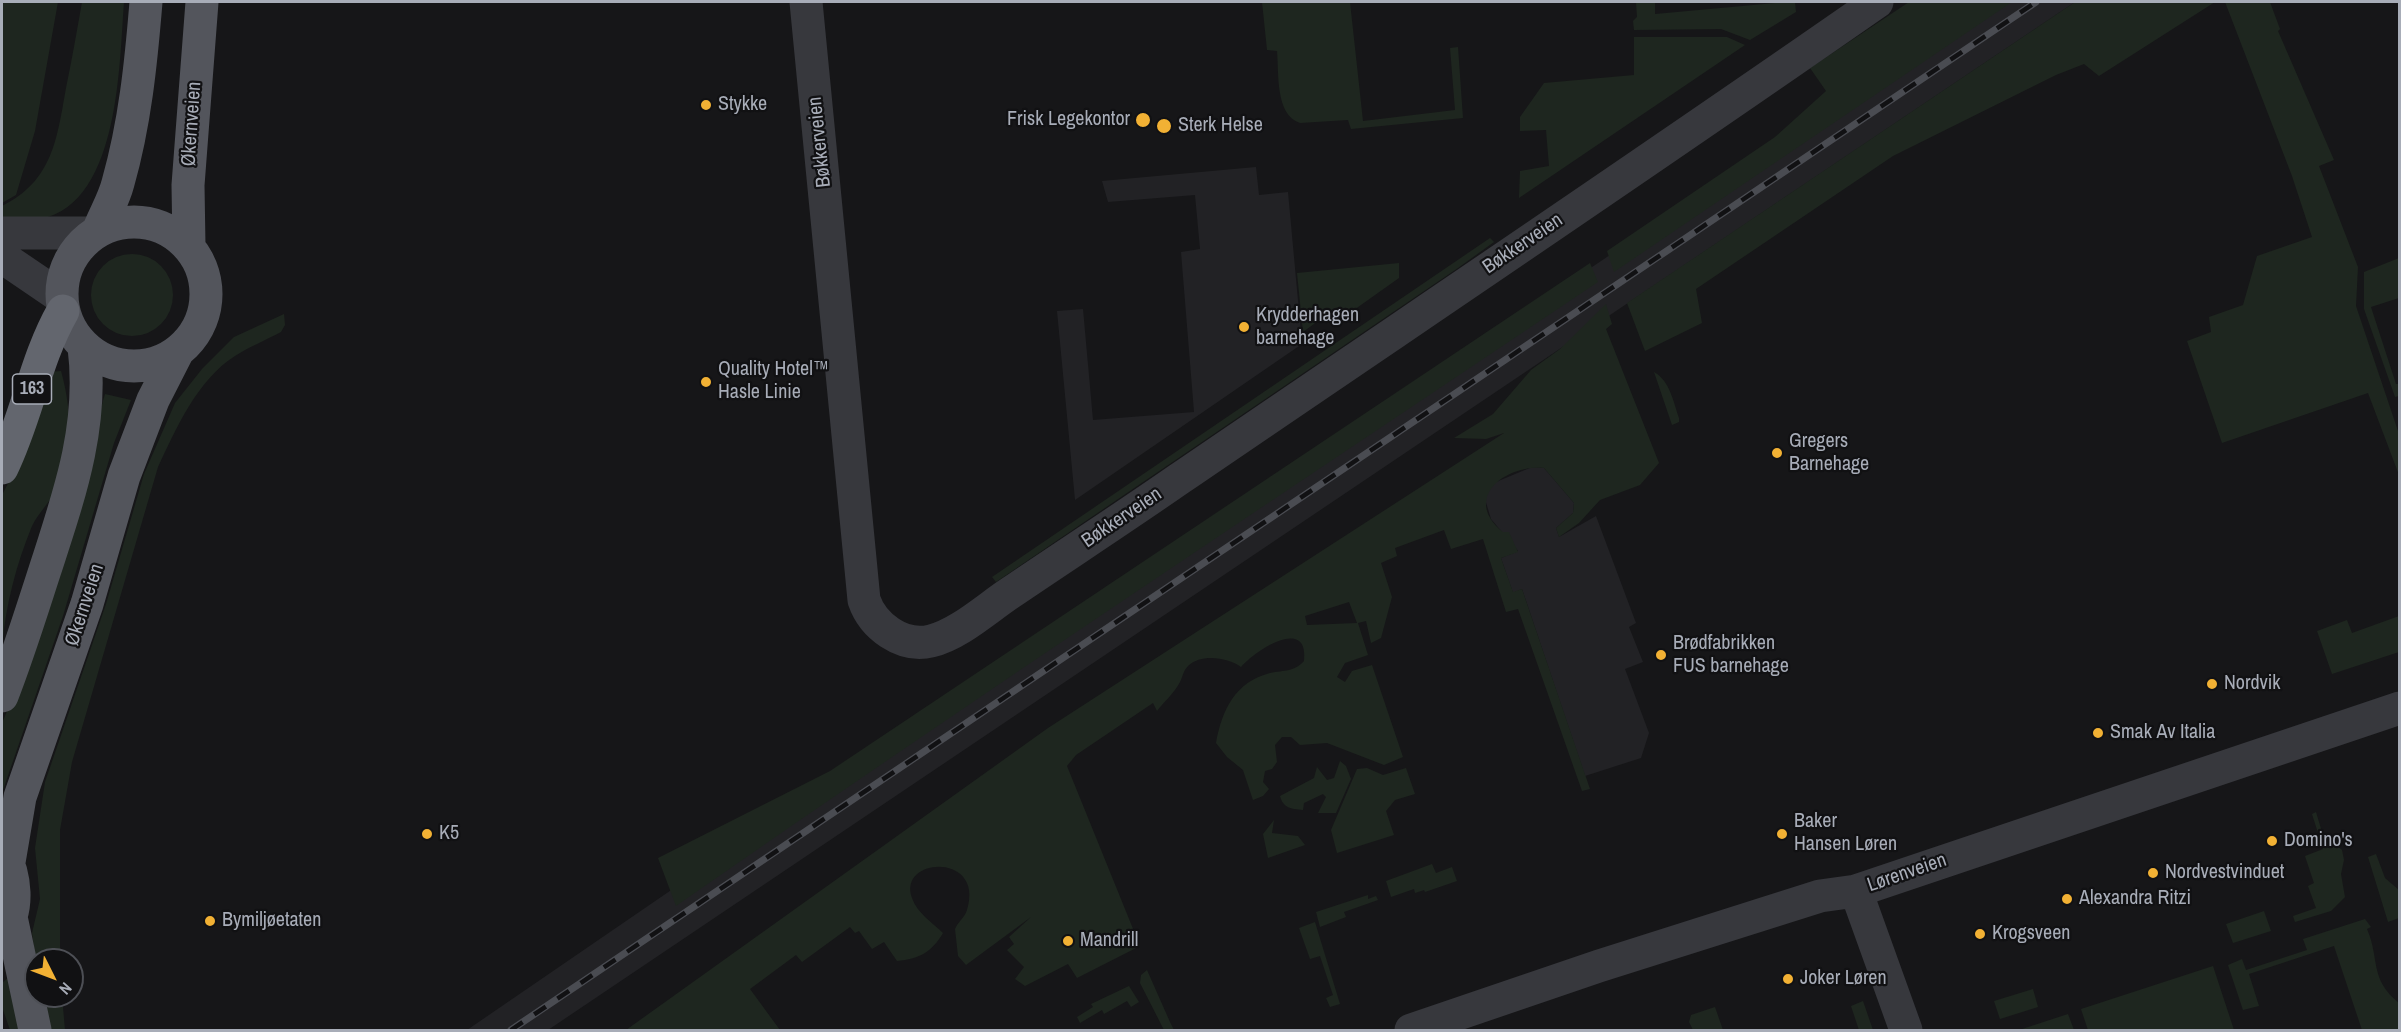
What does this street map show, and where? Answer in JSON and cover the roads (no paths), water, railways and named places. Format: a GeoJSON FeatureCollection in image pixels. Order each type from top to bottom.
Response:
{"type":"FeatureCollection","features":[{"type":"Feature","properties":{"kind":"highway","name":"163"},"geometry":{"type":"LineString","coordinates":[[2,468],[23,416],[42,350],[62,304]]}},
{"type":"Feature","properties":{"kind":"main road"},"geometry":{"type":"LineString","coordinates":[[96,231],[118,185],[128,143],[138,87],[146,2]]}},
{"type":"Feature","properties":{"kind":"main road","name":"Økernveien"},"geometry":{"type":"LineString","coordinates":[[189,246],[188,185],[202,2]]}},
{"type":"Feature","properties":{"kind":"main road"},"geometry":{"type":"LineString","coordinates":[[137,221],[157,225],[174,233],[189,246],[202,269],[207,288],[205,308],[199,326],[177,353],[146,365],[129,366],[97,357],[84,347],[68,324],[62,304],[63,278],[69,261],[79,245],[96,231],[118,223],[137,221]]}},
{"type":"Feature","properties":{"kind":"main road"},"geometry":{"type":"LineString","coordinates":[[2,696],[55,539],[81,452],[87,397],[84,347]]}},
{"type":"Feature","properties":{"kind":"main road","name":"Økernveien"},"geometry":{"type":"LineString","coordinates":[[6,926],[14,880],[5,856],[20,797],[87,604],[124,476],[153,400],[177,353]]}},
{"type":"Feature","properties":{"kind":"main road"},"geometry":{"type":"LineString","coordinates":[[6,926],[35,1030]]}},
{"type":"Feature","properties":{"kind":"street","name":"Bøkkerveien"},"geometry":{"type":"LineString","coordinates":[[806,2],[864,600],[868,612],[880,626],[898,638],[920,642],[941,638],[993,605],[1877,2]]}},
{"type":"Feature","properties":{"kind":"street"},"geometry":{"type":"LineString","coordinates":[[2,233],[96,231]]}},
{"type":"Feature","properties":{"kind":"street"},"geometry":{"type":"LineString","coordinates":[[2,257],[62,304]]}},
{"type":"Feature","properties":{"kind":"street","name":"Lørenveien"},"geometry":{"type":"LineString","coordinates":[[1411,1030],[1599,966],[1820,896],[1856,891],[2400,708]]}},
{"type":"Feature","properties":{"kind":"street"},"geometry":{"type":"LineString","coordinates":[[1856,891],[1906,1030]]}},
{"type":"Feature","properties":{"kind":"railway"},"geometry":{"type":"LineString","coordinates":[[511,1030],[2036,2]]}},
{"type":"Feature","properties":{"kind":"place","name":"Stykke"},"geometry":{"type":"Point","coordinates":[706,105]}},
{"type":"Feature","properties":{"kind":"place","name":"Frisk Legekontor"},"geometry":{"type":"Point","coordinates":[1143,120]}},
{"type":"Feature","properties":{"kind":"place","name":"Sterk Helse"},"geometry":{"type":"Point","coordinates":[1164,126]}},
{"type":"Feature","properties":{"kind":"place","name":"Krydderhagen barnehage"},"geometry":{"type":"Point","coordinates":[1244,327]}},
{"type":"Feature","properties":{"kind":"place","name":"Quality Hotel™ Hasle Linie"},"geometry":{"type":"Point","coordinates":[706,382]}},
{"type":"Feature","properties":{"kind":"place","name":"Gregers Barnehage"},"geometry":{"type":"Point","coordinates":[1777,453]}},
{"type":"Feature","properties":{"kind":"place","name":"Brødfabrikken FUS barnehage"},"geometry":{"type":"Point","coordinates":[1661,655]}},
{"type":"Feature","properties":{"kind":"place","name":"Nordvik"},"geometry":{"type":"Point","coordinates":[2212,684]}},
{"type":"Feature","properties":{"kind":"place","name":"Smak Av Italia"},"geometry":{"type":"Point","coordinates":[2098,733]}},
{"type":"Feature","properties":{"kind":"place","name":"K5"},"geometry":{"type":"Point","coordinates":[427,834]}},
{"type":"Feature","properties":{"kind":"place","name":"Baker Hansen Løren"},"geometry":{"type":"Point","coordinates":[1782,834]}},
{"type":"Feature","properties":{"kind":"place","name":"Domino's"},"geometry":{"type":"Point","coordinates":[2272,841]}},
{"type":"Feature","properties":{"kind":"place","name":"Nordvestvinduet"},"geometry":{"type":"Point","coordinates":[2153,873]}},
{"type":"Feature","properties":{"kind":"place","name":"Alexandra Ritzi"},"geometry":{"type":"Point","coordinates":[2067,899]}},
{"type":"Feature","properties":{"kind":"place","name":"Bymiljøetaten"},"geometry":{"type":"Point","coordinates":[210,921]}},
{"type":"Feature","properties":{"kind":"place","name":"Krogsveen"},"geometry":{"type":"Point","coordinates":[1980,934]}},
{"type":"Feature","properties":{"kind":"place","name":"Mandrill"},"geometry":{"type":"Point","coordinates":[1068,941]}},
{"type":"Feature","properties":{"kind":"place","name":"Joker Løren"},"geometry":{"type":"Point","coordinates":[1788,979]}}]}
